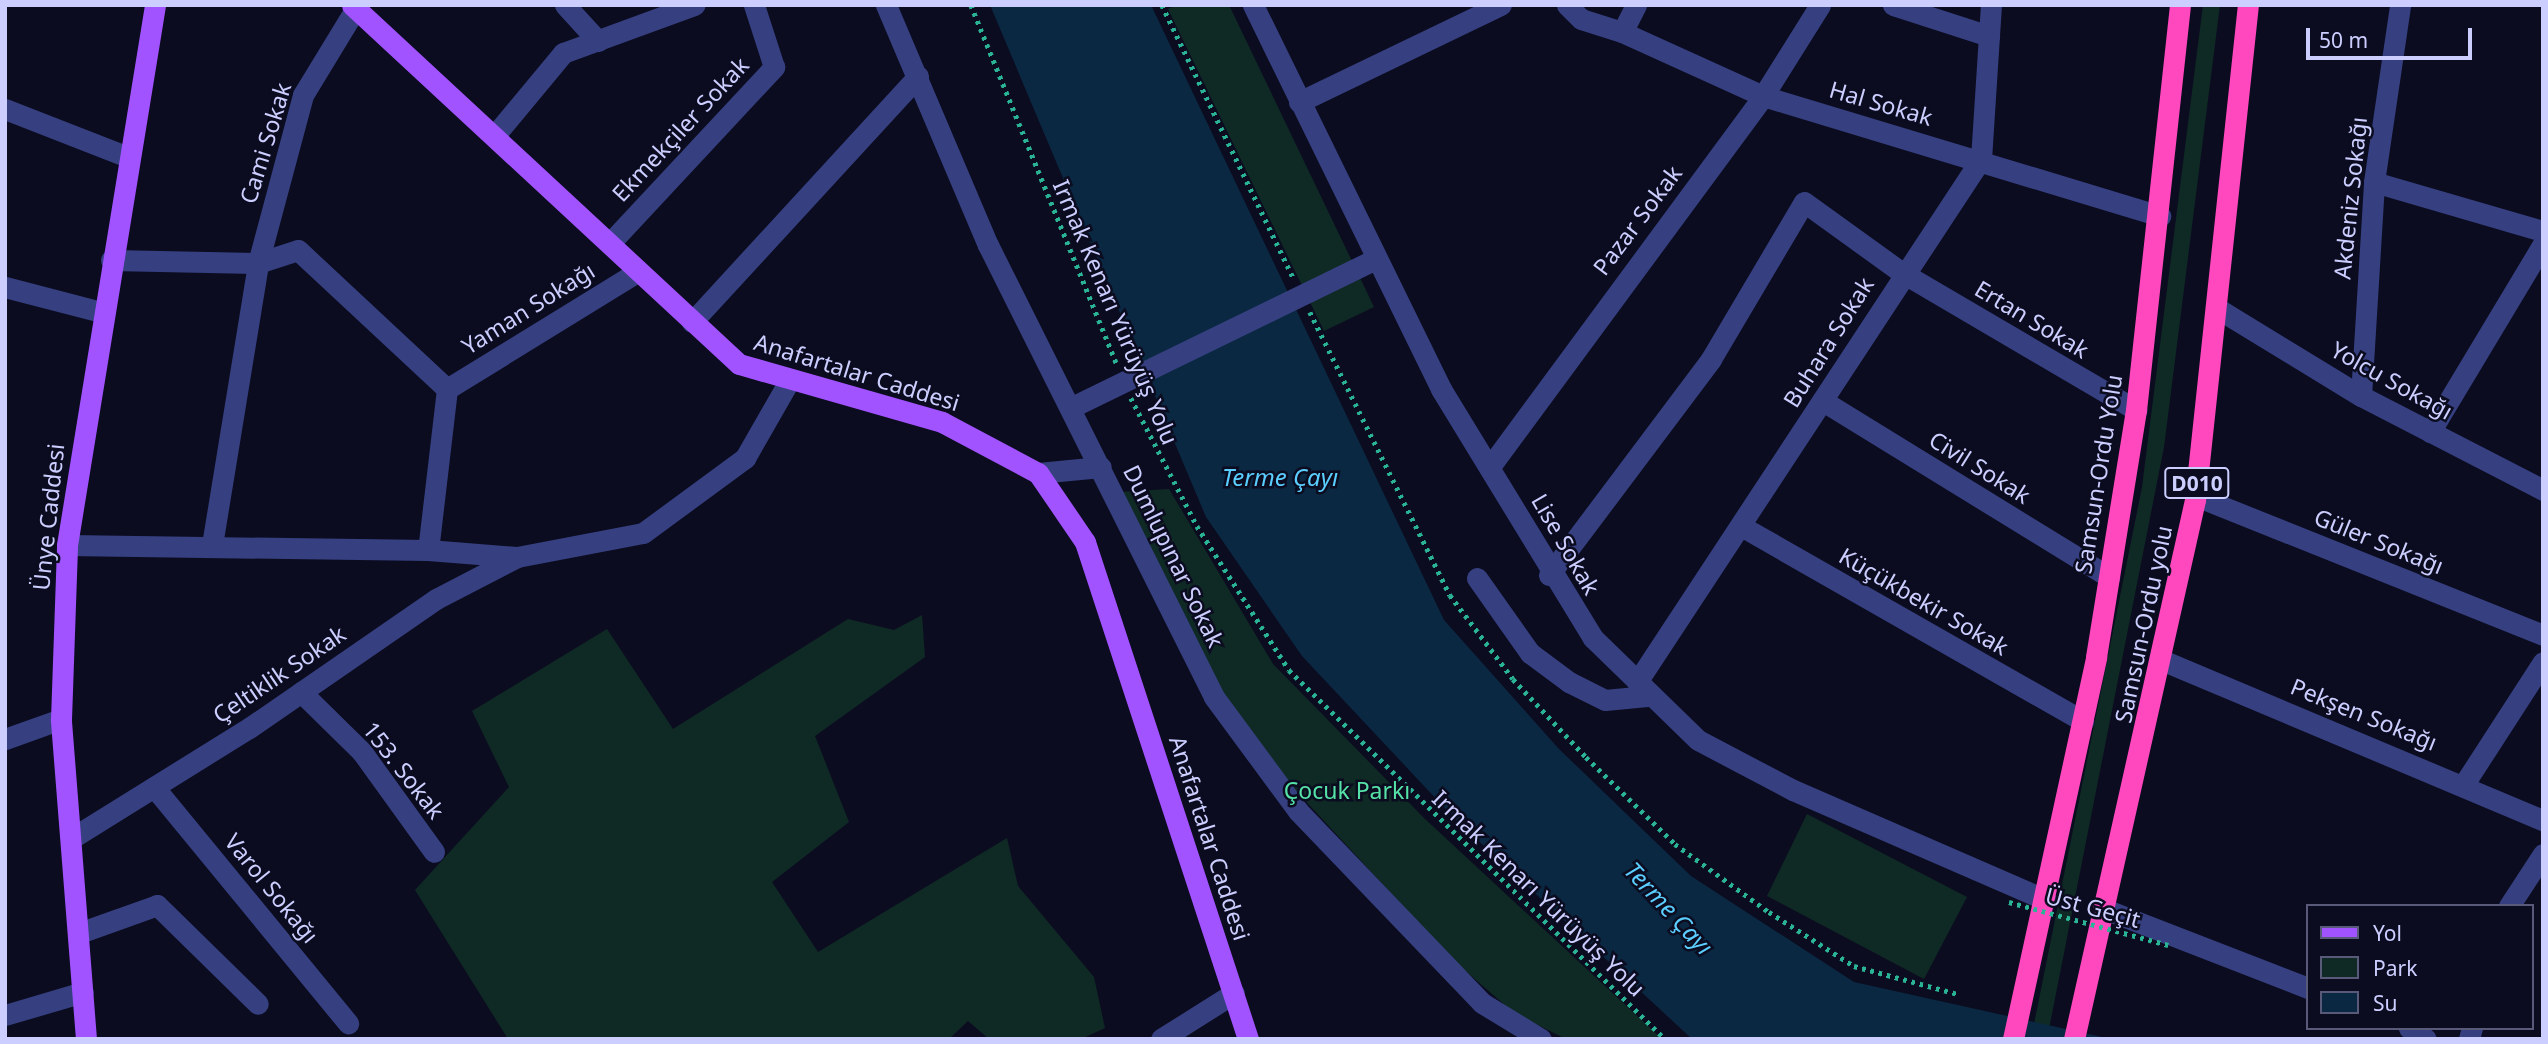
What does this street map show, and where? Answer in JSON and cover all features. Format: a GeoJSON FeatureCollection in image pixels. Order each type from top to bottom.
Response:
{"type":"FeatureCollection","features":[{"type":"Feature","properties":{"kind":"highway","name":"Samsun-Ordu Yolu"},"geometry":{"type":"LineString","coordinates":[[2013,1039],[2037,946],[2083,721],[2136,410],[2160,216],[2180,5]]}},
{"type":"Feature","properties":{"kind":"highway","name":"Samsun-Ordu yolu"},"geometry":{"type":"LineString","coordinates":[[2074,1039],[2107,910],[2164,661],[2196,496],[2220,310],[2248,5]]}},
{"type":"Feature","properties":{"kind":"main road","name":"Ünye Caddesi"},"geometry":{"type":"LineString","coordinates":[[86,1039],[61,719],[67,545],[101,312],[155,5]]}},
{"type":"Feature","properties":{"kind":"main road","name":"Anafartalar Caddesi"},"geometry":{"type":"LineString","coordinates":[[354,6],[739,365],[788,383],[942,422],[1038,473],[1085,542],[1248,1039]]}},
{"type":"Feature","properties":{"kind":"street"},"geometry":{"type":"LineString","coordinates":[[565,5],[598,41]]}},
{"type":"Feature","properties":{"kind":"street"},"geometry":{"type":"LineString","coordinates":[[495,135],[563,53],[694,5]]}},
{"type":"Feature","properties":{"kind":"street","name":"Ekmekçiler Sokak"},"geometry":{"type":"LineString","coordinates":[[610,243],[774,67],[754,5]]}},
{"type":"Feature","properties":{"kind":"street","name":"Dumlupınar Sokak"},"geometry":{"type":"LineString","coordinates":[[886,5],[988,245],[1214,697],[1298,811],[1482,1003],[1541,1039]]}},
{"type":"Feature","properties":{"kind":"street","name":"Lise Sokak"},"geometry":{"type":"LineString","coordinates":[[1253,5],[1441,389],[1492,464],[1549,575],[1593,638],[1642,689],[1698,740],[1763,776],[2046,900]]}},
{"type":"Feature","properties":{"kind":"street"},"geometry":{"type":"LineString","coordinates":[[1299,102],[1501,5]]}},
{"type":"Feature","properties":{"kind":"street","name":"Hal Sokak"},"geometry":{"type":"LineString","coordinates":[[1567,5],[1581,19],[1622,32],[1763,96],[1981,159],[2160,216]]}},
{"type":"Feature","properties":{"kind":"street"},"geometry":{"type":"LineString","coordinates":[[1622,32],[1636,5]]}},
{"type":"Feature","properties":{"kind":"street","name":"Pazar Sokak"},"geometry":{"type":"LineString","coordinates":[[1492,464],[1763,96],[1820,5]]}},
{"type":"Feature","properties":{"kind":"street"},"geometry":{"type":"LineString","coordinates":[[1894,5],[1989,36]]}},
{"type":"Feature","properties":{"kind":"street"},"geometry":{"type":"LineString","coordinates":[[1981,159],[1991,5]]}},
{"type":"Feature","properties":{"kind":"street","name":"Akdeniz Sokağı"},"geometry":{"type":"LineString","coordinates":[[2361,396],[2374,182],[2400,5]]}},
{"type":"Feature","properties":{"kind":"street","name":"Cami Sokak"},"geometry":{"type":"LineString","coordinates":[[212,545],[258,263],[303,95],[354,6]]}},
{"type":"Feature","properties":{"kind":"street"},"geometry":{"type":"LineString","coordinates":[[692,322],[918,76]]}},
{"type":"Feature","properties":{"kind":"street"},"geometry":{"type":"LineString","coordinates":[[5,109],[128,157]]}},
{"type":"Feature","properties":{"kind":"street","name":"Buhara Sokak"},"geometry":{"type":"LineString","coordinates":[[1642,689],[1741,526],[1824,401],[1901,272],[1981,159]]}},
{"type":"Feature","properties":{"kind":"street"},"geometry":{"type":"LineString","coordinates":[[2374,182],[2543,230]]}},
{"type":"Feature","properties":{"kind":"street","name":"Ertan Sokak"},"geometry":{"type":"LineString","coordinates":[[1549,575],[1711,359],[1804,202],[1901,272],[2136,410]]}},
{"type":"Feature","properties":{"kind":"street"},"geometry":{"type":"LineString","coordinates":[[2430,432],[2543,244]]}},
{"type":"Feature","properties":{"kind":"street"},"geometry":{"type":"LineString","coordinates":[[111,260],[258,263],[298,250],[447,388],[428,550]]}},
{"type":"Feature","properties":{"kind":"street"},"geometry":{"type":"LineString","coordinates":[[1070,408],[1376,259]]}},
{"type":"Feature","properties":{"kind":"street","name":"Yaman Sokağı"},"geometry":{"type":"LineString","coordinates":[[447,388],[637,272]]}},
{"type":"Feature","properties":{"kind":"street"},"geometry":{"type":"LineString","coordinates":[[5,287],[101,312]]}},
{"type":"Feature","properties":{"kind":"street","name":"Yolcu Sokağı"},"geometry":{"type":"LineString","coordinates":[[2220,310],[2361,396],[2543,490]]}},
{"type":"Feature","properties":{"kind":"street"},"geometry":{"type":"LineString","coordinates":[[67,545],[428,550],[517,557],[643,533],[745,458],[788,383]]}},
{"type":"Feature","properties":{"kind":"street","name":"Civil Sokak"},"geometry":{"type":"LineString","coordinates":[[1824,401],[2109,577]]}},
{"type":"Feature","properties":{"kind":"street"},"geometry":{"type":"LineString","coordinates":[[1038,473],[1101,467]]}},
{"type":"Feature","properties":{"kind":"street","name":"Güler Sokağı"},"geometry":{"type":"LineString","coordinates":[[2196,496],[2543,635]]}},
{"type":"Feature","properties":{"kind":"street","name":"Küçükbekir Sokak"},"geometry":{"type":"LineString","coordinates":[[1741,526],[2083,721]]}},
{"type":"Feature","properties":{"kind":"street","name":"Çeltiklik Sokak"},"geometry":{"type":"LineString","coordinates":[[72,838],[300,692],[436,599],[517,557]]}},
{"type":"Feature","properties":{"kind":"street"},"geometry":{"type":"LineString","coordinates":[[1477,578],[1530,653],[1569,682],[1605,700],[1642,689]]}},
{"type":"Feature","properties":{"kind":"street","name":"Pekşen Sokağı"},"geometry":{"type":"LineString","coordinates":[[2164,661],[2464,784],[2543,820]]}},
{"type":"Feature","properties":{"kind":"street"},"geometry":{"type":"LineString","coordinates":[[2464,784],[2543,662]]}},
{"type":"Feature","properties":{"kind":"street","name":"153. Sokak"},"geometry":{"type":"LineString","coordinates":[[300,692],[362,752],[434,852]]}},
{"type":"Feature","properties":{"kind":"street"},"geometry":{"type":"LineString","coordinates":[[5,739],[61,719]]}},
{"type":"Feature","properties":{"kind":"street","name":"Varol Sokağı"},"geometry":{"type":"LineString","coordinates":[[154,787],[348,1023]]}},
{"type":"Feature","properties":{"kind":"street"},"geometry":{"type":"LineString","coordinates":[[2510,904],[2543,854]]}},
{"type":"Feature","properties":{"kind":"street"},"geometry":{"type":"LineString","coordinates":[[79,933],[157,905],[258,1004]]}},
{"type":"Feature","properties":{"kind":"street"},"geometry":{"type":"LineString","coordinates":[[2107,910],[2306,987]]}},
{"type":"Feature","properties":{"kind":"street"},"geometry":{"type":"LineString","coordinates":[[5,1015],[83,992]]}},
{"type":"Feature","properties":{"kind":"street"},"geometry":{"type":"LineString","coordinates":[[1161,1039],[1234,993]]}},
{"type":"Feature","properties":{"kind":"path","name":"Irmak Kenarı Yürüyüş Yolu"},"geometry":{"type":"LineString","coordinates":[[971,5],[1122,377]]}},
{"type":"Feature","properties":{"kind":"path","name":"Irmak Kenarı Yürüyüş Yolu"},"geometry":{"type":"LineString","coordinates":[[1127,389],[1197,526],[1289,670],[1665,1039]]}},
{"type":"Feature","properties":{"kind":"path","name":"Üst Geçit"},"geometry":{"type":"LineString","coordinates":[[2009,902],[2168,945]]}},
{"type":"Feature","properties":{"kind":"green space"},"geometry":{"type":"Polygon","coordinates":[[[1177,5],[1229,5],[1374,307],[1324,331],[1168,9],[1177,5]]]}},
{"type":"Feature","properties":{"kind":"green space"},"geometry":{"type":"Polygon","coordinates":[[[2203,5],[2220,5],[2164,447],[2047,1039],[2031,1039],[2142,487],[2203,5]]]}},
{"type":"Feature","properties":{"kind":"green space","name":"Çocuk Parkı"},"geometry":{"type":"Polygon","coordinates":[[[1169,489],[1273,664],[1424,818],[1662,1039],[1566,1039],[1514,1013],[1454,961],[1272,765],[1201,663],[1102,493],[1169,489]]]}},
{"type":"Feature","properties":{"kind":"green space"},"geometry":{"type":"Polygon","coordinates":[[[922,615],[925,657],[815,736],[849,822],[772,882],[818,952],[1007,838],[1018,886],[1094,977],[1105,1028],[1081,1039],[989,1039],[968,1021],[949,1039],[508,1039],[415,890],[509,787],[472,711],[607,629],[673,729],[848,619],[894,630],[922,615]]]}},
{"type":"Feature","properties":{"kind":"green space"},"geometry":{"type":"Polygon","coordinates":[[[1807,814],[1967,897],[1924,979],[1767,896],[1807,814]]]}},
{"type":"Feature","properties":{"kind":"water","name":"Terme Çayı"},"geometry":{"type":"Polygon","coordinates":[[[990,5],[1151,5],[1444,620],[1559,749],[1691,876],[1854,982],[2111,1039],[1692,1039],[1456,820],[1302,656],[1206,517],[990,5]]]}}]}
